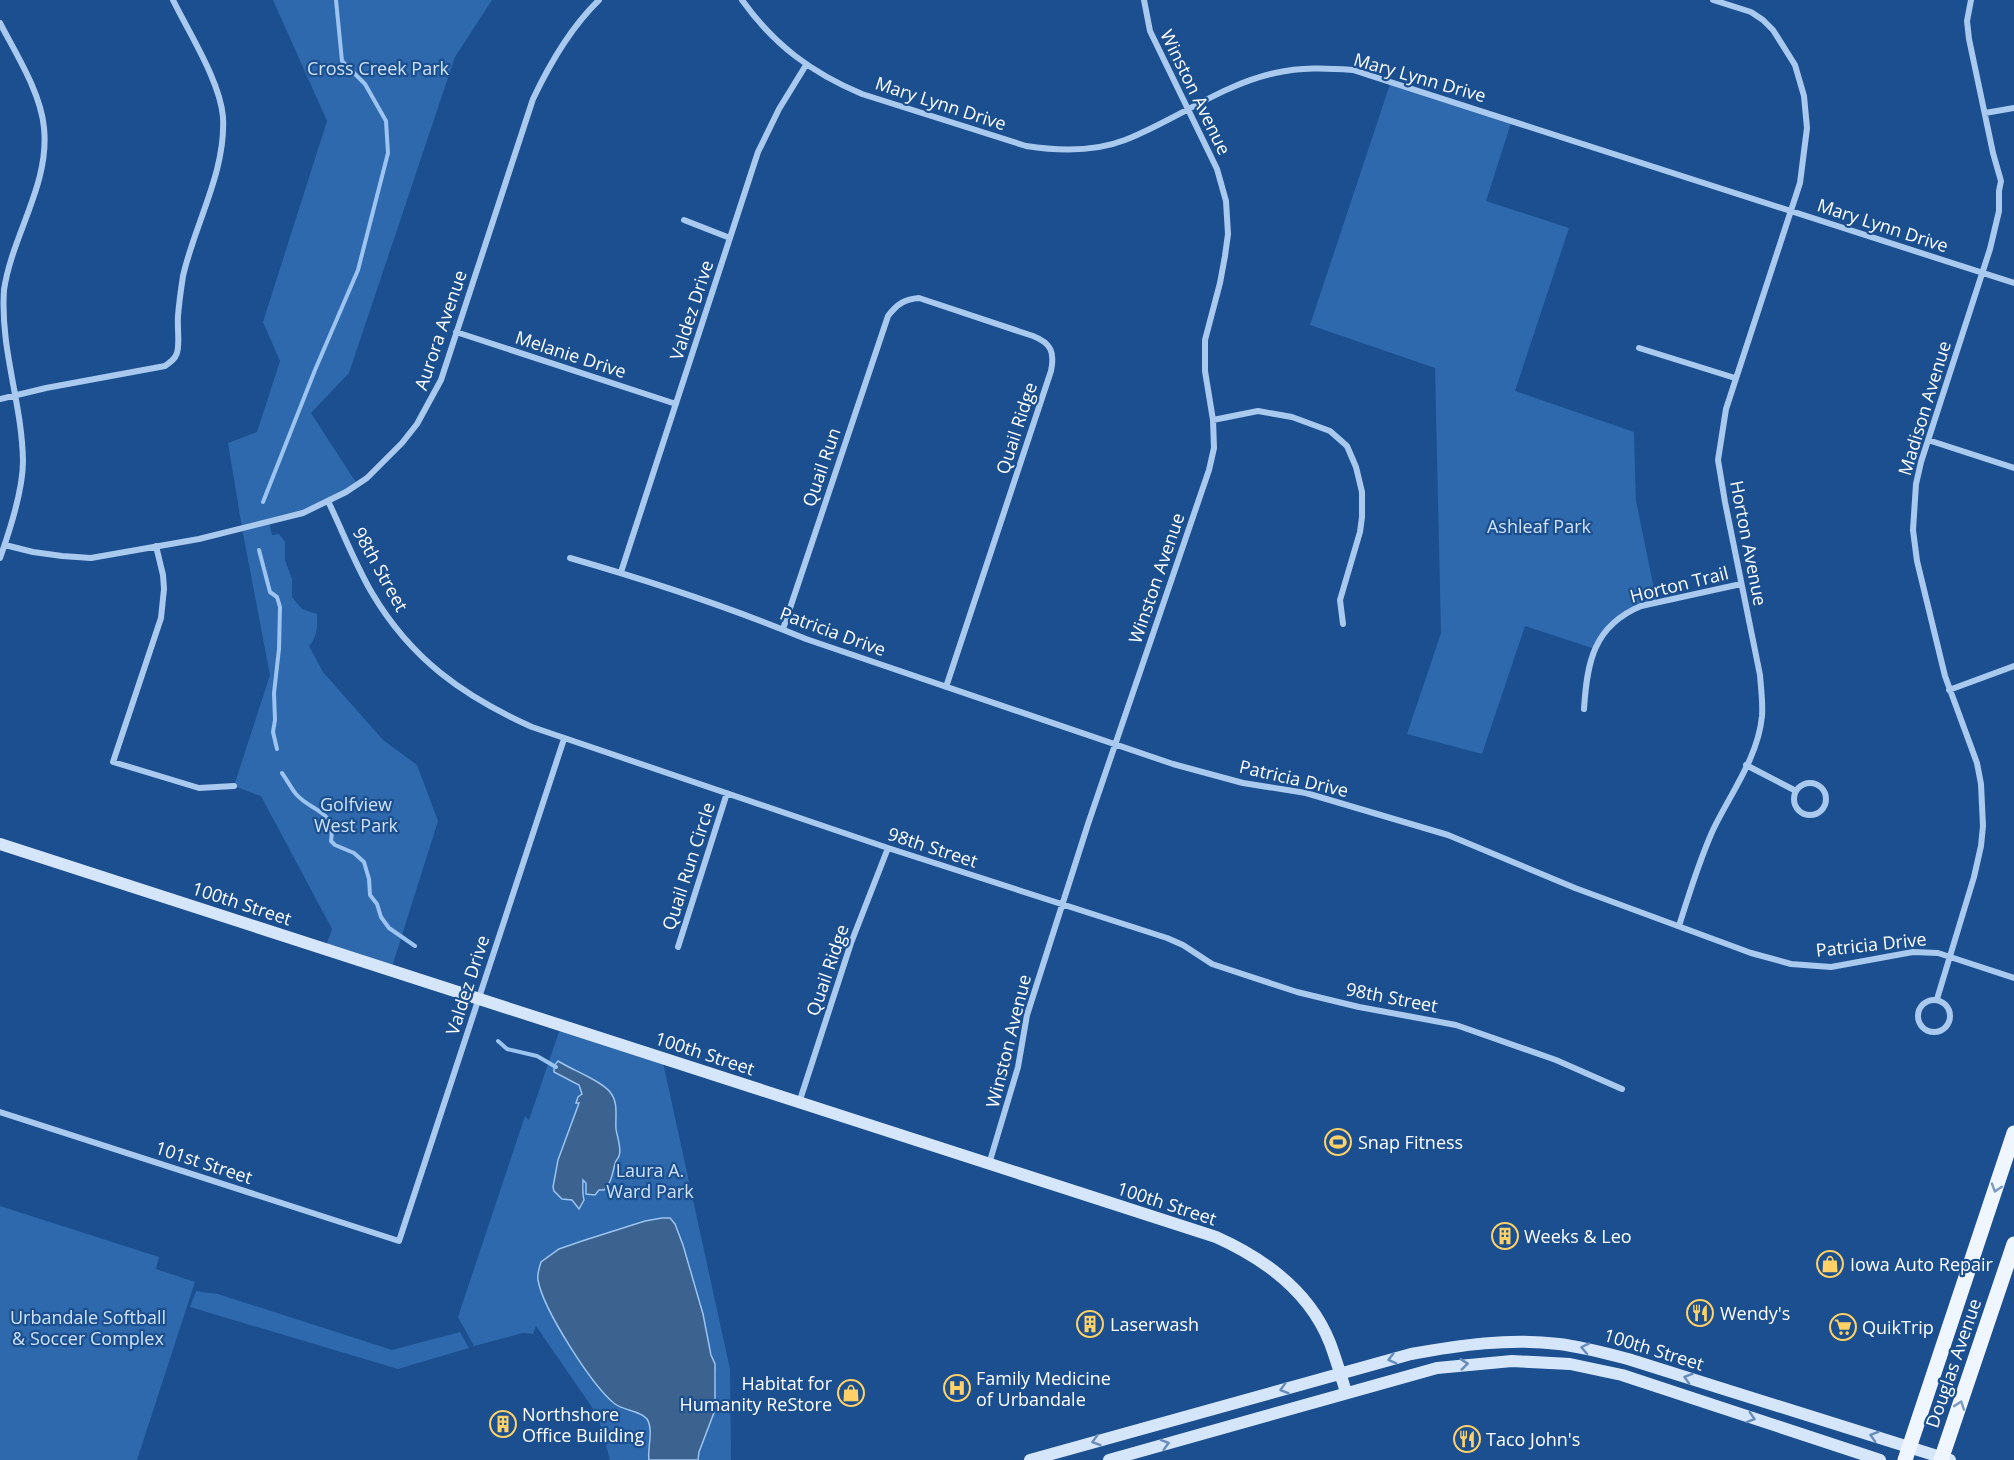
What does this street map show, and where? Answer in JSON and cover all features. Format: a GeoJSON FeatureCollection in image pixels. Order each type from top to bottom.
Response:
{"type":"FeatureCollection","features":[{"type":"Feature","properties":{"kind":"main road","name":"100th Street"},"geometry":{"type":"LineString","coordinates":[[0,844],[1216,1237],[1244,1250],[1277,1272],[1296,1290],[1330,1341],[1346,1392],[1437,1368],[1460,1365],[1512,1361],[1570,1364],[1622,1375],[1880,1460]]}},
{"type":"Feature","properties":{"kind":"main road","name":"Douglas Avenue"},"geometry":{"type":"LineString","coordinates":[[1907,1454],[2014,1133]]}},
{"type":"Feature","properties":{"kind":"main road","name":"Douglas Avenue"},"geometry":{"type":"LineString","coordinates":[[1944,1459],[2014,1244]]}},
{"type":"Feature","properties":{"kind":"main road","name":"100th Street"},"geometry":{"type":"LineString","coordinates":[[1340,1373],[1411,1354],[1450,1347],[1509,1341],[1588,1348],[1628,1359],[1907,1454],[1944,1459]]}},
{"type":"Feature","properties":{"kind":"main road"},"geometry":{"type":"LineString","coordinates":[[1030,1460],[1340,1373]]}},
{"type":"Feature","properties":{"kind":"main road"},"geometry":{"type":"LineString","coordinates":[[1109,1460],[1346,1392]]}},
{"type":"Feature","properties":{"kind":"street"},"geometry":{"type":"LineString","coordinates":[[0,399],[165,366],[174,358],[178,350],[178,316],[183,277],[218,165],[223,133],[223,114],[217,90],[173,0]]}},
{"type":"Feature","properties":{"kind":"street","name":"Aurora Avenue"},"geometry":{"type":"LineString","coordinates":[[5,545],[43,554],[92,558],[200,539],[303,513],[367,477],[385,461],[412,430],[441,380],[533,99],[545,73],[573,30],[599,0]]}},
{"type":"Feature","properties":{"kind":"street","name":"Mary Lynn Drive"},"geometry":{"type":"LineString","coordinates":[[742,0],[776,41],[806,65],[838,84],[862,94],[1002,139],[1045,149],[1085,149],[1123,141],[1209,98],[1275,73],[1314,67],[1353,70],[2014,283]]}},
{"type":"Feature","properties":{"kind":"street","name":"Winston Avenue"},"geometry":{"type":"LineString","coordinates":[[989,1164],[1018,1067],[1027,1015],[1115,745],[1209,470],[1214,448],[1213,420],[1205,371],[1205,340],[1225,256],[1228,234],[1226,201],[1217,169],[1150,30],[1144,0]]}},
{"type":"Feature","properties":{"kind":"street","name":"Horton Avenue"},"geometry":{"type":"LineString","coordinates":[[1679,926],[1706,848],[1753,751],[1760,730],[1762,702],[1760,675],[1718,460],[1725,409],[1800,183],[1807,128],[1804,96],[1795,65],[1773,30],[1751,12],[1713,0]]}},
{"type":"Feature","properties":{"kind":"street","name":"Madison Avenue"},"geometry":{"type":"LineString","coordinates":[[1937,999],[1981,846],[1983,805],[1977,763],[1949,690],[1917,561],[1913,530],[1916,484],[1928,440],[1998,224],[2001,181],[1969,39],[1967,21],[1971,0]]}},
{"type":"Feature","properties":{"kind":"street"},"geometry":{"type":"LineString","coordinates":[[0,24],[39,102],[44,126],[45,151],[40,175],[11,258],[4,288],[2,333],[20,428],[23,462],[18,491],[0,558]]}},
{"type":"Feature","properties":{"kind":"street"},"geometry":{"type":"LineString","coordinates":[[0,44],[8,39]]}},
{"type":"Feature","properties":{"kind":"street","name":"Valdez Drive"},"geometry":{"type":"LineString","coordinates":[[621,572],[758,152],[779,109],[806,65]]}},
{"type":"Feature","properties":{"kind":"street"},"geometry":{"type":"LineString","coordinates":[[1985,113],[2014,108]]}},
{"type":"Feature","properties":{"kind":"street"},"geometry":{"type":"LineString","coordinates":[[684,220],[730,238]]}},
{"type":"Feature","properties":{"kind":"street","name":"Quail Ridge"},"geometry":{"type":"LineString","coordinates":[[888,316],[900,303],[919,298],[1043,340],[1051,350],[1053,360],[946,687]]}},
{"type":"Feature","properties":{"kind":"street","name":"Quail Run"},"geometry":{"type":"LineString","coordinates":[[783,629],[888,316]]}},
{"type":"Feature","properties":{"kind":"street","name":"Melanie Drive"},"geometry":{"type":"LineString","coordinates":[[456,332],[676,404]]}},
{"type":"Feature","properties":{"kind":"street"},"geometry":{"type":"LineString","coordinates":[[1639,348],[1735,378]]}},
{"type":"Feature","properties":{"kind":"street"},"geometry":{"type":"LineString","coordinates":[[1213,420],[1258,411],[1292,417],[1330,431],[1347,446],[1356,467],[1362,492],[1362,517],[1360,532],[1340,600],[1343,624]]}},
{"type":"Feature","properties":{"kind":"street"},"geometry":{"type":"LineString","coordinates":[[1928,440],[2014,468]]}},
{"type":"Feature","properties":{"kind":"street","name":"98th Street"},"geometry":{"type":"LineString","coordinates":[[328,501],[372,593],[390,620],[411,645],[433,668],[458,688],[488,706],[532,727],[888,849],[1167,938],[1183,945],[1212,964],[1297,992],[1474,1030],[1556,1060],[1622,1089]]}},
{"type":"Feature","properties":{"kind":"street"},"geometry":{"type":"LineString","coordinates":[[156,546],[163,582],[161,618],[113,762],[199,788],[234,786]]}},
{"type":"Feature","properties":{"kind":"street","name":"Patricia Drive"},"geometry":{"type":"LineString","coordinates":[[570,558],[621,572],[750,615],[946,687],[1173,764],[1242,783],[1306,793],[1448,835],[1575,888],[1751,953],[1791,964],[1831,967],[1913,951],[1950,956],[2014,978]]}},
{"type":"Feature","properties":{"kind":"street","name":"Horton Trail"},"geometry":{"type":"LineString","coordinates":[[1584,709],[1586,676],[1595,649],[1605,630],[1615,620],[1641,606],[1741,584]]}},
{"type":"Feature","properties":{"kind":"street"},"geometry":{"type":"LineString","coordinates":[[1949,690],[2014,666]]}},
{"type":"Feature","properties":{"kind":"street","name":"Valdez Drive"},"geometry":{"type":"LineString","coordinates":[[399,1241],[564,739]]}},
{"type":"Feature","properties":{"kind":"street"},"geometry":{"type":"LineString","coordinates":[[1746,765],[1796,791]]}},
{"type":"Feature","properties":{"kind":"street"},"geometry":{"type":"LineString","coordinates":[[1806,784],[1821,788],[1825,802],[1821,811],[1813,815],[1801,813],[1794,803],[1796,791],[1806,784]]}},
{"type":"Feature","properties":{"kind":"street","name":"Quail Run Circle"},"geometry":{"type":"LineString","coordinates":[[678,947],[727,793]]}},
{"type":"Feature","properties":{"kind":"street","name":"Quail Ridge"},"geometry":{"type":"LineString","coordinates":[[799,1103],[851,943],[888,849]]}},
{"type":"Feature","properties":{"kind":"street"},"geometry":{"type":"LineString","coordinates":[[1937,999],[1942,1001],[1949,1010],[1950,1020],[1943,1029],[1933,1032],[1923,1028],[1917,1014],[1922,1004],[1937,999]]}},
{"type":"Feature","properties":{"kind":"street","name":"101st Street"},"geometry":{"type":"LineString","coordinates":[[0,1112],[399,1241]]}},
{"type":"Feature","properties":{"kind":"green space"},"geometry":{"type":"Polygon","coordinates":[[[273,0],[492,0],[455,57],[349,373],[311,413],[357,484],[328,501],[269,522],[272,535],[279,534],[285,542],[285,560],[292,579],[292,597],[302,609],[317,614],[314,639],[309,646],[323,672],[383,740],[417,765],[438,821],[391,970],[325,949],[332,929],[261,796],[234,786],[270,675],[228,443],[257,432],[280,361],[263,322],[327,121],[273,0]]]}},
{"type":"Feature","properties":{"kind":"green space","name":"Ashleaf Park"},"geometry":{"type":"Polygon","coordinates":[[[1391,81],[1512,120],[1486,201],[1569,228],[1515,391],[1634,432],[1636,501],[1657,603],[1615,620],[1595,649],[1525,626],[1482,754],[1407,734],[1441,633],[1435,368],[1310,325],[1391,81]]]}},
{"type":"Feature","properties":{"kind":"green space","name":"Laura A. Ward Park"},"geometry":{"type":"Polygon","coordinates":[[[561,1026],[662,1058],[730,1369],[731,1460],[698,1460],[715,1410],[716,1374],[703,1314],[675,1224],[645,1221],[559,1249],[541,1262],[540,1288],[549,1310],[568,1343],[601,1390],[622,1409],[641,1414],[647,1420],[650,1428],[649,1460],[610,1460],[598,1416],[536,1326],[533,1334],[523,1333],[474,1346],[458,1317],[525,1116],[529,1120],[561,1026]],[[558,1061],[554,1072],[579,1085],[582,1094],[578,1097],[577,1111],[557,1163],[553,1187],[562,1199],[572,1200],[579,1208],[584,1188],[583,1179],[587,1186],[599,1190],[611,1179],[619,1157],[616,1105],[613,1097],[605,1088],[558,1061]]]}},
{"type":"Feature","properties":{"kind":"green space","name":"Urbandale Softball & Soccer Complex"},"geometry":{"type":"Polygon","coordinates":[[[0,1206],[159,1257],[156,1269],[195,1282],[137,1460],[0,1460],[0,1206]]]}},
{"type":"Feature","properties":{"kind":"green space"},"geometry":{"type":"Polygon","coordinates":[[[196,1291],[218,1294],[392,1350],[460,1332],[469,1348],[398,1369],[190,1307],[196,1291]]]}},
{"type":"Feature","properties":{"kind":"shaded area"},"geometry":{"type":"Polygon","coordinates":[[[558,1061],[593,1079],[605,1088],[613,1096],[616,1105],[619,1157],[609,1184],[604,1190],[599,1190],[595,1195],[586,1194],[586,1183],[583,1180],[584,1200],[579,1209],[572,1200],[562,1199],[553,1187],[558,1160],[579,1103],[576,1103],[578,1097],[582,1094],[579,1085],[554,1072],[554,1066],[558,1061]]]}},
{"type":"Feature","properties":{"kind":"shaded area"},"geometry":{"type":"Polygon","coordinates":[[[670,1218],[675,1224],[683,1245],[715,1364],[715,1410],[698,1460],[649,1460],[650,1428],[647,1419],[615,1404],[594,1381],[558,1327],[538,1280],[541,1262],[559,1249],[645,1221],[670,1218]]]}},
{"type":"Feature","properties":{"kind":"waterway"},"geometry":{"type":"LineString","coordinates":[[263,502],[315,370],[358,270],[388,153],[386,121],[365,84],[342,61],[336,0]]}},
{"type":"Feature","properties":{"kind":"waterway"},"geometry":{"type":"LineString","coordinates":[[259,550],[270,592],[277,597],[280,607],[273,732],[277,749]]}},
{"type":"Feature","properties":{"kind":"waterway"},"geometry":{"type":"LineString","coordinates":[[282,773],[296,794],[326,817],[332,831],[331,841],[354,853],[364,862],[369,879],[370,895],[377,904],[381,917],[389,928],[415,946]]}},
{"type":"Feature","properties":{"kind":"waterway"},"geometry":{"type":"LineString","coordinates":[[498,1041],[507,1049],[537,1056],[556,1067]]}},
{"type":"Feature","properties":{"kind":"place","name":"Snap Fitness"},"geometry":{"type":"Point","coordinates":[1338,1142]}},
{"type":"Feature","properties":{"kind":"place","name":"Weeks & Leo"},"geometry":{"type":"Point","coordinates":[1505,1236]}},
{"type":"Feature","properties":{"kind":"place","name":"Iowa Auto Repair"},"geometry":{"type":"Point","coordinates":[1830,1264]}},
{"type":"Feature","properties":{"kind":"place","name":"Wendy's"},"geometry":{"type":"Point","coordinates":[1700,1313]}},
{"type":"Feature","properties":{"kind":"place","name":"Laserwash"},"geometry":{"type":"Point","coordinates":[1090,1324]}},
{"type":"Feature","properties":{"kind":"place","name":"QuikTrip"},"geometry":{"type":"Point","coordinates":[1843,1327]}},
{"type":"Feature","properties":{"kind":"place","name":"Family Medicine of Urbandale"},"geometry":{"type":"Point","coordinates":[957,1388]}},
{"type":"Feature","properties":{"kind":"place","name":"Habitat for Humanity ReStore"},"geometry":{"type":"Point","coordinates":[851,1393]}},
{"type":"Feature","properties":{"kind":"place","name":"Northshore Office Building"},"geometry":{"type":"Point","coordinates":[503,1424]}},
{"type":"Feature","properties":{"kind":"place","name":"Taco John's"},"geometry":{"type":"Point","coordinates":[1467,1439]}},
{"type":"Feature","properties":{"kind":"park label","name":"Cross Creek Park"},"geometry":{"type":"Point","coordinates":[378,68]}},
{"type":"Feature","properties":{"kind":"park label","name":"Golfview West Park"},"geometry":{"type":"Point","coordinates":[356,814]}}]}
